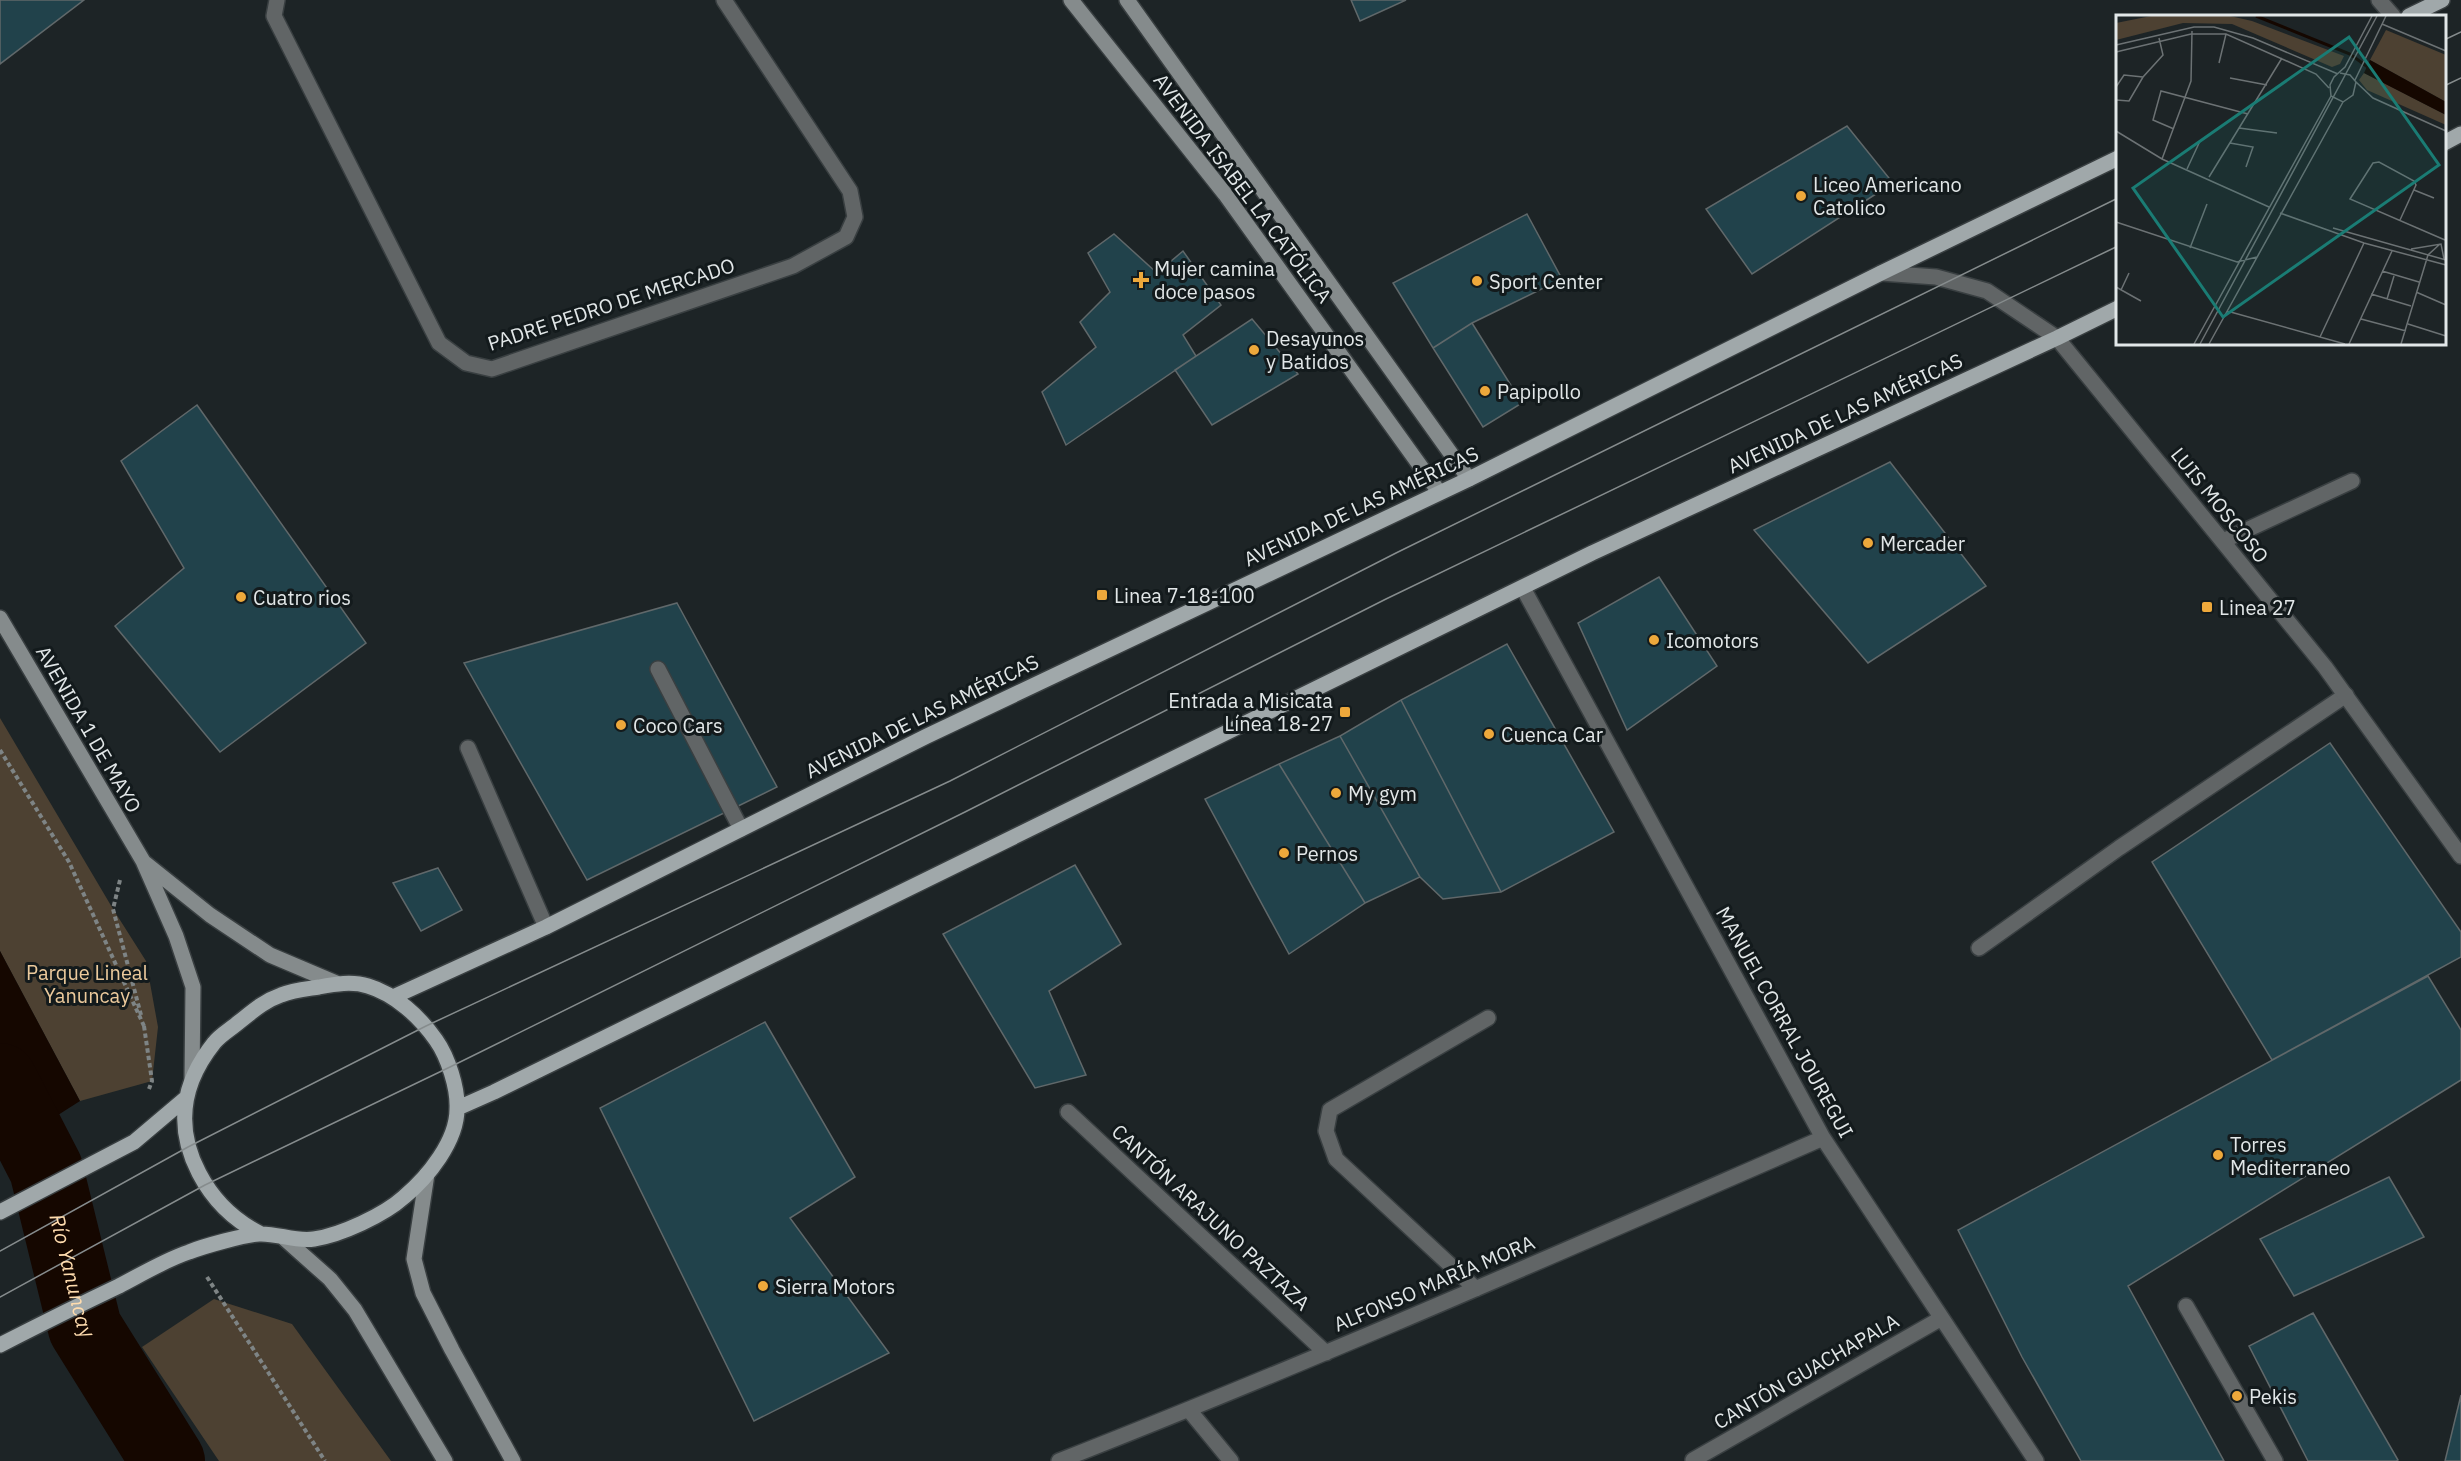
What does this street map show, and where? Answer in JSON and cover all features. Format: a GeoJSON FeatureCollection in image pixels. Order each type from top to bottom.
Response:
{"type":"FeatureCollection","features":[{"type":"Feature","properties":{"kind":"main road","name":"AVENIDA ISABEL LA CATÓLICA"},"geometry":{"type":"LineString","coordinates":[[1071,0],[1225,194],[1439,492]]}},
{"type":"Feature","properties":{"kind":"main road","name":"AVENIDA ISABEL LA CATÓLICA"},"geometry":{"type":"LineString","coordinates":[[1127,0],[1469,479]]}},
{"type":"Feature","properties":{"kind":"main road"},"geometry":{"type":"LineString","coordinates":[[2411,15],[2442,0]]}},
{"type":"Feature","properties":{"kind":"main road"},"geometry":{"type":"LineString","coordinates":[[2446,142],[2461,134]]}},
{"type":"Feature","properties":{"kind":"main road","name":"AVENIDA DE LAS AMÉRICAS"},"geometry":{"type":"LineString","coordinates":[[393,997],[546,927],[927,736],[1469,479],[1881,273],[2116,159]]}},
{"type":"Feature","properties":{"kind":"main road","name":"AVENIDA DE LAS AMÉRICAS"},"geometry":{"type":"LineString","coordinates":[[458,1108],[548,1066],[1592,553],[2116,309]]}},
{"type":"Feature","properties":{"kind":"main road","name":"AVENIDA 1 DE MAYO"},"geometry":{"type":"LineString","coordinates":[[0,618],[143,861],[176,936],[193,987],[192,1078]]}},
{"type":"Feature","properties":{"kind":"main road","name":"AVENIDA 1 DE MAYO"},"geometry":{"type":"LineString","coordinates":[[143,861],[210,915],[270,955],[336,983]]}},
{"type":"Feature","properties":{"kind":"main road"},"geometry":{"type":"LineString","coordinates":[[336,983],[366,985],[393,997],[426,1026],[440,1045],[450,1067],[458,1108],[450,1137],[427,1174],[403,1199],[372,1218],[313,1240],[285,1239],[261,1234],[245,1226],[223,1208],[205,1185],[188,1147],[184,1122],[186,1098],[192,1078],[215,1042],[262,1003],[282,994],[336,983]]}},
{"type":"Feature","properties":{"kind":"main road"},"geometry":{"type":"LineString","coordinates":[[0,1212],[134,1142],[186,1098]]}},
{"type":"Feature","properties":{"kind":"main road"},"geometry":{"type":"LineString","coordinates":[[427,1174],[414,1259],[423,1293],[513,1461]]}},
{"type":"Feature","properties":{"kind":"main road"},"geometry":{"type":"LineString","coordinates":[[0,1346],[190,1251],[261,1234]]}},
{"type":"Feature","properties":{"kind":"main road"},"geometry":{"type":"LineString","coordinates":[[285,1239],[330,1279],[356,1310],[445,1461]]}},
{"type":"Feature","properties":{"kind":"street","name":"PADRE PEDRO DE MERCADO"},"geometry":{"type":"LineString","coordinates":[[277,0],[274,16],[439,343],[466,363],[492,369],[793,266],[846,237],[855,217],[850,191],[724,0]]}},
{"type":"Feature","properties":{"kind":"street"},"geometry":{"type":"LineString","coordinates":[[2379,0],[2392,15]]}},
{"type":"Feature","properties":{"kind":"street","name":"LUIS MOSCOSO"},"geometry":{"type":"LineString","coordinates":[[1881,273],[1936,277],[1987,291],[2057,338],[2346,696],[2461,856]]}},
{"type":"Feature","properties":{"kind":"street"},"geometry":{"type":"LineString","coordinates":[[2223,541],[2352,481]]}},
{"type":"Feature","properties":{"kind":"street","name":"MANUEL CORRAL JOUREGUI"},"geometry":{"type":"LineString","coordinates":[[1523,588],[1823,1138],[1940,1319],[2036,1461]]}},
{"type":"Feature","properties":{"kind":"street"},"geometry":{"type":"LineString","coordinates":[[658,669],[741,829]]}},
{"type":"Feature","properties":{"kind":"street"},"geometry":{"type":"LineString","coordinates":[[1979,948],[2119,848],[2346,696]]}},
{"type":"Feature","properties":{"kind":"street"},"geometry":{"type":"LineString","coordinates":[[468,748],[546,927]]}},
{"type":"Feature","properties":{"kind":"street"},"geometry":{"type":"LineString","coordinates":[[1476,1289],[1336,1159],[1326,1131],[1330,1110],[1488,1018]]}},
{"type":"Feature","properties":{"kind":"street","name":"CANTÓN ARAJUNO PAZTAZA"},"geometry":{"type":"LineString","coordinates":[[1068,1112],[1326,1353]]}},
{"type":"Feature","properties":{"kind":"street","name":"ALFONSO MARÍA MORA"},"geometry":{"type":"LineString","coordinates":[[1059,1461],[1326,1353],[1823,1138]]}},
{"type":"Feature","properties":{"kind":"street"},"geometry":{"type":"LineString","coordinates":[[2186,1306],[2275,1461]]}},
{"type":"Feature","properties":{"kind":"street","name":"CANTÓN GUACHAPALA"},"geometry":{"type":"LineString","coordinates":[[1693,1460],[1940,1319]]}},
{"type":"Feature","properties":{"kind":"street"},"geometry":{"type":"LineString","coordinates":[[1189,1410],[1231,1461]]}},
{"type":"Feature","properties":{"kind":"path"},"geometry":{"type":"LineString","coordinates":[[0,750],[69,862],[144,1026]]}},
{"type":"Feature","properties":{"kind":"path"},"geometry":{"type":"LineString","coordinates":[[143,861],[120,878],[113,909],[144,1026],[152,1081],[149,1091]]}},
{"type":"Feature","properties":{"kind":"path"},"geometry":{"type":"LineString","coordinates":[[190,1251],[325,1461]]}},
{"type":"Feature","properties":{"kind":"green space","name":"Parque Lineal Yanuncay"},"geometry":{"type":"Polygon","coordinates":[[[0,718],[146,961],[158,1027],[152,1081],[80,1101],[0,951],[0,718]]]}},
{"type":"Feature","properties":{"kind":"green space"},"geometry":{"type":"Polygon","coordinates":[[[214,1299],[292,1324],[391,1461],[219,1461],[142,1347],[214,1299]]]}},
{"type":"Feature","properties":{"kind":"shaded area"},"geometry":{"type":"Polygon","coordinates":[[[0,951],[80,1101],[0,1152],[0,951]]]}},
{"type":"Feature","properties":{"kind":"building"},"geometry":{"type":"Polygon","coordinates":[[[0,0],[84,0],[0,64],[0,0]]]}},
{"type":"Feature","properties":{"kind":"building"},"geometry":{"type":"Polygon","coordinates":[[[1351,0],[1406,0],[1360,21],[1351,0]]]}},
{"type":"Feature","properties":{"kind":"building","name":"Liceo Americano Catolico"},"geometry":{"type":"Polygon","coordinates":[[[1847,126],[1893,183],[1752,274],[1706,209],[1847,126]]]}},
{"type":"Feature","properties":{"kind":"building","name":"Sport Center"},"geometry":{"type":"Polygon","coordinates":[[[1527,214],[1562,279],[1472,323],[1433,348],[1393,283],[1527,214]]]}},
{"type":"Feature","properties":{"kind":"building"},"geometry":{"type":"Polygon","coordinates":[[[1114,234],[1157,273],[1183,251],[1221,305],[1183,335],[1196,356],[1066,445],[1042,392],[1096,347],[1080,322],[1110,292],[1088,253],[1114,234]]]}},
{"type":"Feature","properties":{"kind":"building"},"geometry":{"type":"Polygon","coordinates":[[[1252,319],[1298,374],[1212,425],[1175,370],[1252,319]]]}},
{"type":"Feature","properties":{"kind":"building"},"geometry":{"type":"Polygon","coordinates":[[[1472,323],[1522,403],[1483,427],[1433,348],[1472,323]]]}},
{"type":"Feature","properties":{"kind":"building","name":"Cuatro rios"},"geometry":{"type":"Polygon","coordinates":[[[197,405],[366,643],[220,752],[115,626],[184,568],[121,461],[197,405]]]}},
{"type":"Feature","properties":{"kind":"building"},"geometry":{"type":"Polygon","coordinates":[[[1890,462],[1986,586],[1868,663],[1754,530],[1890,462]]]}},
{"type":"Feature","properties":{"kind":"building"},"geometry":{"type":"Polygon","coordinates":[[[1659,577],[1717,666],[1627,730],[1578,623],[1659,577]]]}},
{"type":"Feature","properties":{"kind":"building","name":"Coco Cars"},"geometry":{"type":"Polygon","coordinates":[[[677,603],[777,787],[587,880],[464,663],[677,603]]]}},
{"type":"Feature","properties":{"kind":"building"},"geometry":{"type":"Polygon","coordinates":[[[1507,644],[1614,832],[1501,892],[1401,700],[1507,644]]]}},
{"type":"Feature","properties":{"kind":"building"},"geometry":{"type":"Polygon","coordinates":[[[1401,700],[1501,892],[1443,899],[1420,877],[1340,736],[1401,700]]]}},
{"type":"Feature","properties":{"kind":"building"},"geometry":{"type":"Polygon","coordinates":[[[1340,736],[1420,877],[1365,903],[1279,764],[1340,736]]]}},
{"type":"Feature","properties":{"kind":"building"},"geometry":{"type":"Polygon","coordinates":[[[2330,743],[2461,932],[2461,957],[2272,1060],[2152,862],[2330,743]]]}},
{"type":"Feature","properties":{"kind":"building"},"geometry":{"type":"Polygon","coordinates":[[[1279,764],[1365,903],[1289,954],[1205,799],[1279,764]]]}},
{"type":"Feature","properties":{"kind":"building"},"geometry":{"type":"Polygon","coordinates":[[[1075,865],[1121,944],[1049,991],[1086,1075],[1035,1088],[943,934],[1075,865]]]}},
{"type":"Feature","properties":{"kind":"building"},"geometry":{"type":"Polygon","coordinates":[[[438,868],[462,910],[421,931],[393,883],[438,868]]]}},
{"type":"Feature","properties":{"kind":"building","name":"Torres Mediterraneo"},"geometry":{"type":"Polygon","coordinates":[[[2428,976],[2461,1030],[2461,1080],[2128,1286],[2224,1461],[2081,1461],[2022,1357],[1958,1230],[2428,976]]]}},
{"type":"Feature","properties":{"kind":"building","name":"Sierra Motors"},"geometry":{"type":"Polygon","coordinates":[[[765,1022],[855,1177],[790,1218],[889,1353],[754,1421],[600,1108],[765,1022]]]}},
{"type":"Feature","properties":{"kind":"building","name":"Torres Mediterraneo"},"geometry":{"type":"Polygon","coordinates":[[[2389,1177],[2424,1237],[2294,1296],[2260,1239],[2389,1177]]]}},
{"type":"Feature","properties":{"kind":"building"},"geometry":{"type":"Polygon","coordinates":[[[2313,1313],[2398,1460],[2308,1461],[2249,1346],[2313,1313]]]}},
{"type":"Feature","properties":{"kind":"building"},"geometry":{"type":"Polygon","coordinates":[[[2461,1395],[2461,1461],[2445,1461],[2461,1395]]]}},
{"type":"Feature","properties":{"kind":"waterway","name":"Río Yanuncay"},"geometry":{"type":"LineString","coordinates":[[0,1080],[46,1169],[85,1328],[168,1461]]}},
{"type":"Feature","properties":{"kind":"tram line"},"geometry":{"type":"LineString","coordinates":[[2446,39],[2461,32]]}},
{"type":"Feature","properties":{"kind":"tram line"},"geometry":{"type":"LineString","coordinates":[[2446,85],[2461,78]]}},
{"type":"Feature","properties":{"kind":"tram line"},"geometry":{"type":"LineString","coordinates":[[0,1251],[188,1147],[426,1026],[950,781],[1396,553],[2116,199]]}},
{"type":"Feature","properties":{"kind":"tram line"},"geometry":{"type":"LineString","coordinates":[[0,1297],[205,1185],[450,1067],[965,812],[1386,599],[2116,247]]}},
{"type":"Feature","properties":{"kind":"place","name":"Liceo Americano Catolico"},"geometry":{"type":"Point","coordinates":[1801,196]}},
{"type":"Feature","properties":{"kind":"place","name":"Mujer camina doce pasos"},"geometry":{"type":"Point","coordinates":[1141,280]}},
{"type":"Feature","properties":{"kind":"place","name":"Sport Center"},"geometry":{"type":"Point","coordinates":[1477,281]}},
{"type":"Feature","properties":{"kind":"place","name":"Desayunos y Batidos"},"geometry":{"type":"Point","coordinates":[1254,350]}},
{"type":"Feature","properties":{"kind":"place","name":"Papipollo"},"geometry":{"type":"Point","coordinates":[1485,391]}},
{"type":"Feature","properties":{"kind":"place","name":"Mercader"},"geometry":{"type":"Point","coordinates":[1868,543]}},
{"type":"Feature","properties":{"kind":"place","name":"Linea 7-18-100"},"geometry":{"type":"Point","coordinates":[1102,595]}},
{"type":"Feature","properties":{"kind":"place","name":"Cuatro rios"},"geometry":{"type":"Point","coordinates":[241,597]}},
{"type":"Feature","properties":{"kind":"place","name":"Linea 27"},"geometry":{"type":"Point","coordinates":[2207,607]}},
{"type":"Feature","properties":{"kind":"place","name":"Icomotors"},"geometry":{"type":"Point","coordinates":[1654,640]}},
{"type":"Feature","properties":{"kind":"place","name":"Entrada a Misicata Línea 18-27"},"geometry":{"type":"Point","coordinates":[1345,712]}},
{"type":"Feature","properties":{"kind":"place","name":"Coco Cars"},"geometry":{"type":"Point","coordinates":[621,725]}},
{"type":"Feature","properties":{"kind":"place","name":"Cuenca Car"},"geometry":{"type":"Point","coordinates":[1489,734]}},
{"type":"Feature","properties":{"kind":"place","name":"My gym"},"geometry":{"type":"Point","coordinates":[1336,793]}},
{"type":"Feature","properties":{"kind":"place","name":"Pernos"},"geometry":{"type":"Point","coordinates":[1284,853]}},
{"type":"Feature","properties":{"kind":"place","name":"Torres Mediterraneo"},"geometry":{"type":"Point","coordinates":[2218,1155]}},
{"type":"Feature","properties":{"kind":"place","name":"Sierra Motors"},"geometry":{"type":"Point","coordinates":[763,1286]}},
{"type":"Feature","properties":{"kind":"place","name":"Pekis"},"geometry":{"type":"Point","coordinates":[2237,1396]}}]}
